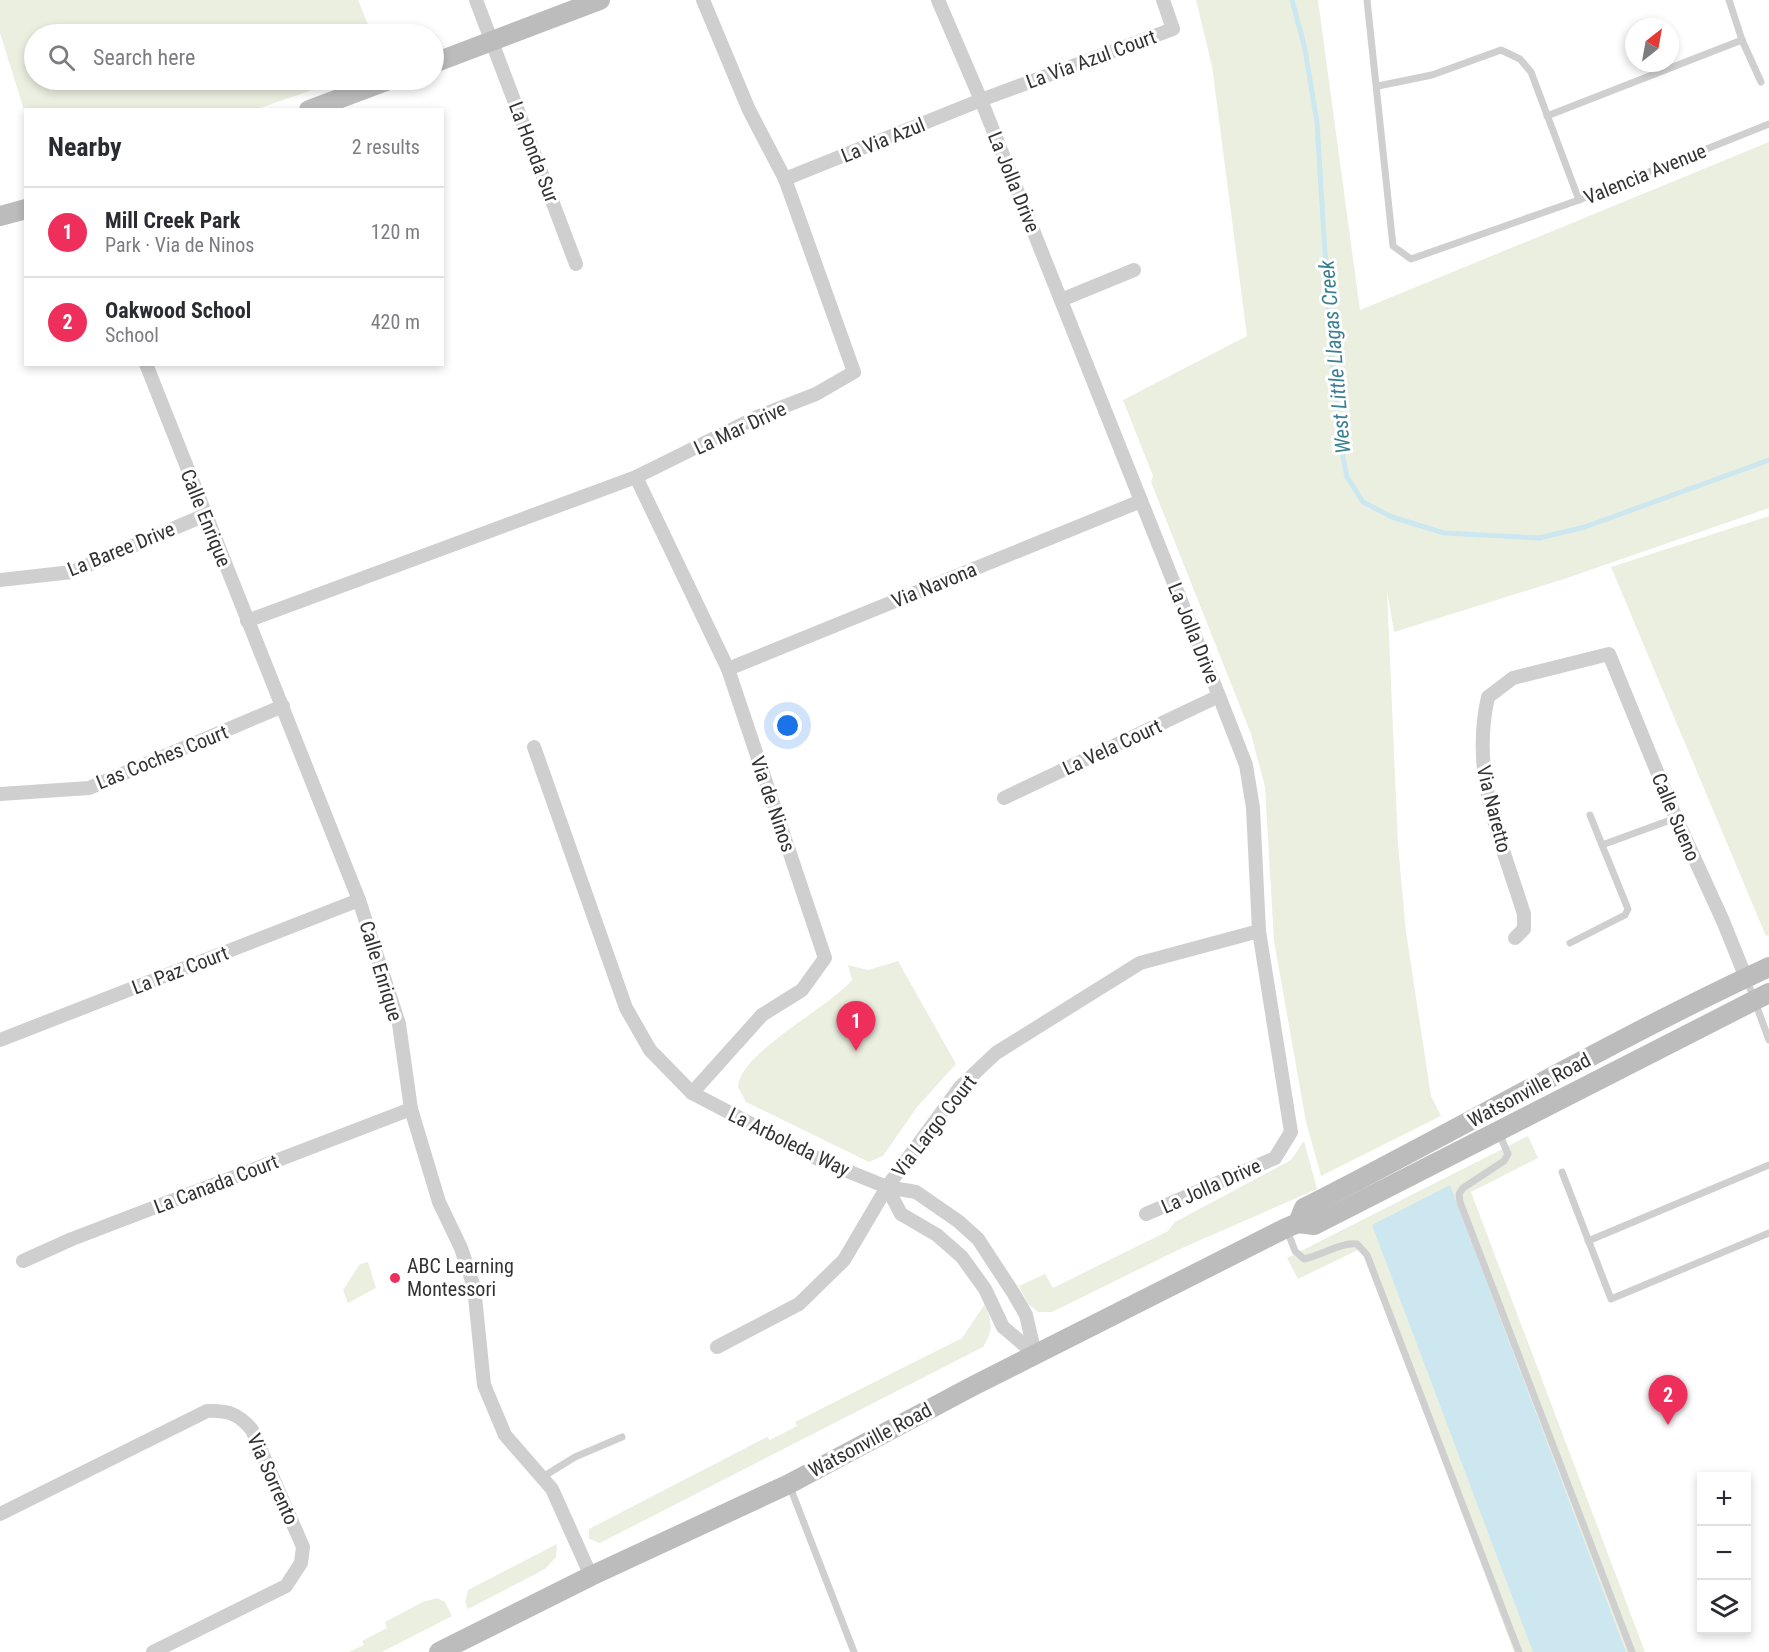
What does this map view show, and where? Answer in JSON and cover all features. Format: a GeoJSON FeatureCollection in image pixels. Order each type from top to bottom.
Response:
{"type":"FeatureCollection","features":[{"type":"Feature","properties":{"kind":"main road"},"geometry":{"type":"LineString","coordinates":[[444,59],[600,0]]}},
{"type":"Feature","properties":{"kind":"main road"},"geometry":{"type":"LineString","coordinates":[[314,108],[362,90]]}},
{"type":"Feature","properties":{"kind":"main road"},"geometry":{"type":"LineString","coordinates":[[0,216],[24,210]]}},
{"type":"Feature","properties":{"kind":"main road","name":"Watsonville Road"},"geometry":{"type":"LineString","coordinates":[[439,1652],[591,1576],[789,1484],[1035,1354],[1292,1225],[1304,1208],[1351,1195],[1429,1155],[1529,1089],[1769,967]]}},
{"type":"Feature","properties":{"kind":"main road","name":"Watsonville Road"},"geometry":{"type":"LineString","coordinates":[[1429,1155],[1498,1132],[1762,996]]}},
{"type":"Feature","properties":{"kind":"street","name":"La Honda Sur"},"geometry":{"type":"LineString","coordinates":[[476,0],[576,264]]}},
{"type":"Feature","properties":{"kind":"street","name":"La Mar Drive"},"geometry":{"type":"LineString","coordinates":[[247,621],[636,477],[757,417],[816,394],[854,372],[785,179],[749,110],[704,0]]}},
{"type":"Feature","properties":{"kind":"street","name":"La Jolla Drive"},"geometry":{"type":"LineString","coordinates":[[938,0],[981,100],[1219,696],[1246,765],[1250,787],[1259,931],[1290,1132],[1275,1158],[1146,1214]]}},
{"type":"Feature","properties":{"kind":"street","name":"La Via Azul Court"},"geometry":{"type":"LineString","coordinates":[[981,100],[1173,28],[1163,0]]}},
{"type":"Feature","properties":{"kind":"street","name":"La Via Azul"},"geometry":{"type":"LineString","coordinates":[[785,179],[981,100]]}},
{"type":"Feature","properties":{"kind":"street"},"geometry":{"type":"LineString","coordinates":[[1061,300],[1134,270]]}},
{"type":"Feature","properties":{"kind":"street","name":"Calle Enrique"},"geometry":{"type":"LineString","coordinates":[[147,366],[359,900],[399,1024],[411,1109],[439,1202],[461,1248],[474,1287],[484,1385],[505,1435],[552,1489],[591,1576]]}},
{"type":"Feature","properties":{"kind":"street","name":"Via de Ninos"},"geometry":{"type":"LineString","coordinates":[[636,477],[728,669],[825,958],[802,990],[762,1015],[692,1093]]}},
{"type":"Feature","properties":{"kind":"street","name":"Via Navona"},"geometry":{"type":"LineString","coordinates":[[728,669],[1141,501]]}},
{"type":"Feature","properties":{"kind":"street","name":"La Baree Drive"},"geometry":{"type":"LineString","coordinates":[[0,580],[72,572],[205,515]]}},
{"type":"Feature","properties":{"kind":"street","name":"Calle Sueno"},"geometry":{"type":"LineString","coordinates":[[1609,654],[1676,818],[1746,978]]}},
{"type":"Feature","properties":{"kind":"street","name":"Via Naretto"},"geometry":{"type":"LineString","coordinates":[[1515,938],[1524,929],[1524,914],[1484,784],[1482,724],[1488,697],[1513,678],[1609,654]]}},
{"type":"Feature","properties":{"kind":"street","name":"La Vela Court"},"geometry":{"type":"LineString","coordinates":[[1004,798],[1219,696]]}},
{"type":"Feature","properties":{"kind":"street","name":"Las Coches Court"},"geometry":{"type":"LineString","coordinates":[[0,794],[89,788],[283,706]]}},
{"type":"Feature","properties":{"kind":"street","name":"La Arboleda Way"},"geometry":{"type":"LineString","coordinates":[[534,747],[626,1008],[650,1050],[692,1093],[820,1160],[887,1187],[916,1192],[958,1221],[978,1239],[997,1265],[1026,1315],[1035,1354]]}},
{"type":"Feature","properties":{"kind":"street","name":"La Paz Court"},"geometry":{"type":"LineString","coordinates":[[0,1040],[359,900]]}},
{"type":"Feature","properties":{"kind":"street","name":"Via Largo Court"},"geometry":{"type":"LineString","coordinates":[[717,1347],[799,1304],[844,1260],[887,1187],[961,1086],[996,1053],[1140,963],[1259,931]]}},
{"type":"Feature","properties":{"kind":"street","name":"La Canada Court"},"geometry":{"type":"LineString","coordinates":[[23,1262],[72,1239],[411,1109]]}},
{"type":"Feature","properties":{"kind":"street"},"geometry":{"type":"LineString","coordinates":[[887,1187],[902,1214],[937,1235],[962,1257],[985,1289],[1004,1327],[1035,1354]]}},
{"type":"Feature","properties":{"kind":"street","name":"Via Sorrento"},"geometry":{"type":"LineString","coordinates":[[0,1514],[207,1411],[225,1410],[241,1416],[252,1430],[303,1547],[301,1563],[286,1586],[153,1652]]}},
{"type":"Feature","properties":{"kind":"lane"},"geometry":{"type":"LineString","coordinates":[[1367,0],[1378,86],[1432,75],[1501,50],[1520,59],[1531,72],[1579,200]]}},
{"type":"Feature","properties":{"kind":"lane"},"geometry":{"type":"LineString","coordinates":[[1729,0],[1742,40],[1761,82]]}},
{"type":"Feature","properties":{"kind":"lane"},"geometry":{"type":"LineString","coordinates":[[1547,116],[1742,40]]}},
{"type":"Feature","properties":{"kind":"lane","name":"Valencia Avenue"},"geometry":{"type":"LineString","coordinates":[[1378,86],[1393,246],[1411,260],[1579,200],[1769,124]]}},
{"type":"Feature","properties":{"kind":"lane"},"geometry":{"type":"LineString","coordinates":[[1570,943],[1625,915],[1628,909],[1590,815]]}},
{"type":"Feature","properties":{"kind":"lane"},"geometry":{"type":"LineString","coordinates":[[1602,845],[1676,818]]}},
{"type":"Feature","properties":{"kind":"lane"},"geometry":{"type":"LineString","coordinates":[[1746,978],[1762,996],[1769,1040]]}},
{"type":"Feature","properties":{"kind":"lane"},"geometry":{"type":"LineString","coordinates":[[1498,1132],[1508,1154],[1504,1161],[1463,1188],[1459,1194],[1460,1202],[1632,1652]]}},
{"type":"Feature","properties":{"kind":"lane"},"geometry":{"type":"LineString","coordinates":[[1588,1241],[1769,1165]]}},
{"type":"Feature","properties":{"kind":"lane"},"geometry":{"type":"LineString","coordinates":[[1562,1172],[1611,1299],[1769,1233]]}},
{"type":"Feature","properties":{"kind":"lane"},"geometry":{"type":"LineString","coordinates":[[1292,1225],[1295,1251],[1304,1259],[1317,1257],[1350,1243],[1357,1244],[1367,1256],[1519,1652]]}},
{"type":"Feature","properties":{"kind":"lane"},"geometry":{"type":"LineString","coordinates":[[541,1478],[575,1457],[622,1437]]}},
{"type":"Feature","properties":{"kind":"lane"},"geometry":{"type":"LineString","coordinates":[[789,1484],[854,1652]]}},
{"type":"Feature","properties":{"kind":"shaded area"},"geometry":{"type":"Polygon","coordinates":[[[0,0],[358,0],[368,24],[24,24],[24,90],[312,90],[260,108],[24,110],[0,33],[0,0]]]}},
{"type":"Feature","properties":{"kind":"shaded area"},"geometry":{"type":"Polygon","coordinates":[[[1196,0],[1318,0],[1360,310],[1769,142],[1769,508],[1567,578],[1394,632],[1387,591],[1398,845],[1406,932],[1431,1096],[1441,1116],[1321,1176],[1306,1122],[1274,941],[1265,787],[1251,734],[1151,482],[1153,476],[1123,400],[1247,336],[1212,66],[1196,0]]]}},
{"type":"Feature","properties":{"kind":"shaded area"},"geometry":{"type":"Polygon","coordinates":[[[1769,516],[1769,935],[1766,936],[1611,567],[1769,516]]]}},
{"type":"Feature","properties":{"kind":"shaded area"},"geometry":{"type":"Polygon","coordinates":[[[898,961],[956,1064],[917,1107],[883,1156],[869,1162],[746,1102],[738,1087],[742,1074],[769,1045],[841,991],[852,980],[848,965],[868,970],[898,961]]]}},
{"type":"Feature","properties":{"kind":"shaded area"},"geometry":{"type":"Polygon","coordinates":[[[1528,1136],[1538,1158],[1471,1192],[1645,1652],[1514,1652],[1362,1248],[1298,1279],[1287,1258],[1528,1136]]]}},
{"type":"Feature","properties":{"kind":"shaded area"},"geometry":{"type":"Polygon","coordinates":[[[1304,1141],[1317,1189],[1180,1249],[1052,1312],[1038,1312],[1028,1304],[1019,1286],[1045,1274],[1053,1288],[1168,1231],[1175,1222],[1291,1160],[1304,1141]]]}},
{"type":"Feature","properties":{"kind":"shaded area"},"geometry":{"type":"Polygon","coordinates":[[[368,1262],[376,1288],[348,1303],[343,1290],[360,1264],[368,1262]]]}},
{"type":"Feature","properties":{"kind":"shaded area"},"geometry":{"type":"Polygon","coordinates":[[[985,1304],[991,1326],[983,1347],[600,1543],[589,1539],[589,1529],[767,1437],[770,1440],[797,1426],[795,1422],[962,1338],[985,1304]]]}},
{"type":"Feature","properties":{"kind":"shaded area"},"geometry":{"type":"Polygon","coordinates":[[[557,1544],[556,1557],[545,1569],[468,1609],[465,1602],[468,1590],[557,1544]]]}},
{"type":"Feature","properties":{"kind":"shaded area"},"geometry":{"type":"Polygon","coordinates":[[[437,1598],[445,1602],[452,1616],[382,1652],[349,1652],[364,1645],[362,1641],[387,1628],[385,1622],[423,1602],[437,1598]]]}},
{"type":"Feature","properties":{"kind":"water"},"geometry":{"type":"Polygon","coordinates":[[[1450,1185],[1626,1652],[1533,1652],[1372,1225],[1450,1185]]]}},
{"type":"Feature","properties":{"kind":"waterway","name":"West Little Llagas Creek"},"geometry":{"type":"LineString","coordinates":[[1292,0],[1305,49],[1317,123],[1332,366],[1342,452],[1347,477],[1363,502],[1392,517],[1444,533],[1539,538],[1585,527],[1769,460]]}},
{"type":"Feature","properties":{"kind":"place","name":"Mill Creek Park"},"geometry":{"type":"Point","coordinates":[856,1051]}},
{"type":"Feature","properties":{"kind":"place","name":"ABC Learning Montessori"},"geometry":{"type":"Point","coordinates":[395,1278]}},
{"type":"Feature","properties":{"kind":"place","name":"Oakwood School"},"geometry":{"type":"Point","coordinates":[1668,1425]}}]}
